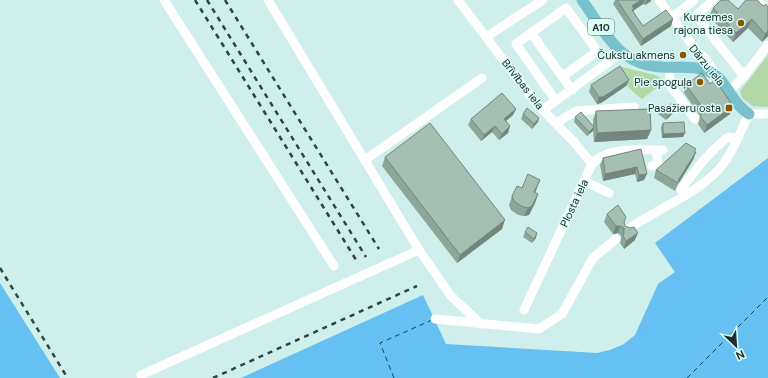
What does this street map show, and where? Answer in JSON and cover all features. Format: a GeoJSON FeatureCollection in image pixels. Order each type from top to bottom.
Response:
{"type":"FeatureCollection","features":[{"type":"Feature","properties":{"kind":"main road","name":"A10"},"geometry":{"type":"LineString","coordinates":[[582,0],[621,53],[641,65],[669,68],[695,68],[707,70],[718,76]]}},
{"type":"Feature","properties":{"kind":"main road","name":"Dārzu iela"},"geometry":{"type":"LineString","coordinates":[[718,76],[746,112]]}},
{"type":"Feature","properties":{"kind":"street"},"geometry":{"type":"LineString","coordinates":[[164,0],[334,266]]}},
{"type":"Feature","properties":{"kind":"street"},"geometry":{"type":"LineString","coordinates":[[268,0],[420,250],[451,296],[481,324]]}},
{"type":"Feature","properties":{"kind":"street","name":"Brīvības iela"},"geometry":{"type":"LineString","coordinates":[[458,0],[543,110],[574,142],[592,164]]}},
{"type":"Feature","properties":{"kind":"street"},"geometry":{"type":"LineString","coordinates":[[486,37],[543,0]]}},
{"type":"Feature","properties":{"kind":"street","name":"Dārzu iela"},"geometry":{"type":"LineString","coordinates":[[659,0],[699,54],[703,56],[718,76]]}},
{"type":"Feature","properties":{"kind":"street"},"geometry":{"type":"LineString","coordinates":[[672,18],[694,0]]}},
{"type":"Feature","properties":{"kind":"street"},"geometry":{"type":"LineString","coordinates":[[714,0],[703,4],[696,16],[744,76]]}},
{"type":"Feature","properties":{"kind":"street"},"geometry":{"type":"LineString","coordinates":[[757,0],[768,10]]}},
{"type":"Feature","properties":{"kind":"street"},"geometry":{"type":"LineString","coordinates":[[556,101],[516,44],[566,8],[596,49],[594,55],[562,77]]}},
{"type":"Feature","properties":{"kind":"street"},"geometry":{"type":"LineString","coordinates":[[531,33],[572,90]]}},
{"type":"Feature","properties":{"kind":"street"},"geometry":{"type":"LineString","coordinates":[[729,92],[744,76],[768,45]]}},
{"type":"Feature","properties":{"kind":"street"},"geometry":{"type":"LineString","coordinates":[[543,110],[621,53]]}},
{"type":"Feature","properties":{"kind":"street"},"geometry":{"type":"LineString","coordinates":[[695,68],[699,54]]}},
{"type":"Feature","properties":{"kind":"street"},"geometry":{"type":"LineString","coordinates":[[669,68],[670,85],[695,119]]}},
{"type":"Feature","properties":{"kind":"street"},"geometry":{"type":"LineString","coordinates":[[365,160],[482,78]]}},
{"type":"Feature","properties":{"kind":"street"},"geometry":{"type":"LineString","coordinates":[[556,124],[576,111],[634,107]]}},
{"type":"Feature","properties":{"kind":"street"},"geometry":{"type":"LineString","coordinates":[[628,230],[684,195],[720,169],[728,159],[737,139],[746,112],[768,114]]}},
{"type":"Feature","properties":{"kind":"street"},"geometry":{"type":"LineString","coordinates":[[684,195],[681,190],[698,165],[712,150],[728,137],[737,139]]}},
{"type":"Feature","properties":{"kind":"street","name":"Plosta iela"},"geometry":{"type":"LineString","coordinates":[[524,310],[592,164],[598,158],[609,152],[659,150],[658,163],[652,166]]}},
{"type":"Feature","properties":{"kind":"street"},"geometry":{"type":"LineString","coordinates":[[584,181],[609,193]]}},
{"type":"Feature","properties":{"kind":"street"},"geometry":{"type":"LineString","coordinates":[[434,320],[539,329],[562,314],[593,258],[616,239]]}},
{"type":"Feature","properties":{"kind":"street"},"geometry":{"type":"LineString","coordinates":[[141,376],[420,250]]}},
{"type":"Feature","properties":{"kind":"green space"},"geometry":{"type":"Polygon","coordinates":[[[768,55],[768,107],[753,106],[742,98],[740,91],[768,55]]]}},
{"type":"Feature","properties":{"kind":"green space"},"geometry":{"type":"Polygon","coordinates":[[[622,67],[655,75],[661,78],[663,83],[642,99],[624,82],[618,68],[622,67]]]}},
{"type":"Feature","properties":{"kind":"water"},"geometry":{"type":"Polygon","coordinates":[[[768,158],[768,378],[241,378],[423,295],[446,344],[597,353],[610,350],[624,344],[635,335],[658,284],[675,272],[655,243],[768,158]]]}},
{"type":"Feature","properties":{"kind":"water"},"geometry":{"type":"Polygon","coordinates":[[[0,283],[60,378],[0,378],[0,283]]]}},
{"type":"Feature","properties":{"kind":"building"},"geometry":{"type":"Polygon","coordinates":[[[617,0],[641,0],[632,6],[634,9],[632,10],[643,26],[666,10],[673,19],[643,39],[617,0]]]}},
{"type":"Feature","properties":{"kind":"building"},"geometry":{"type":"Polygon","coordinates":[[[721,0],[728,0],[738,9],[746,0],[757,0],[763,6],[766,4],[768,7],[768,31],[765,34],[752,19],[736,33],[713,8],[721,0]]]}},
{"type":"Feature","properties":{"kind":"building"},"geometry":{"type":"Polygon","coordinates":[[[620,66],[629,80],[603,97],[599,97],[591,85],[620,66]]]}},
{"type":"Feature","properties":{"kind":"building"},"geometry":{"type":"Polygon","coordinates":[[[702,73],[710,84],[715,80],[733,106],[707,125],[700,116],[703,113],[703,108],[686,85],[702,73]]]}},
{"type":"Feature","properties":{"kind":"building"},"geometry":{"type":"Polygon","coordinates":[[[502,93],[516,109],[504,119],[510,126],[502,134],[495,126],[484,135],[471,119],[502,93]]]}},
{"type":"Feature","properties":{"kind":"building"},"geometry":{"type":"Polygon","coordinates":[[[672,103],[676,107],[668,116],[660,110],[664,105],[667,107],[672,103]]]}},
{"type":"Feature","properties":{"kind":"building"},"geometry":{"type":"Polygon","coordinates":[[[527,108],[539,118],[534,124],[523,114],[527,108]]]}},
{"type":"Feature","properties":{"kind":"building"},"geometry":{"type":"Polygon","coordinates":[[[650,109],[651,130],[597,133],[596,111],[650,109]]]}},
{"type":"Feature","properties":{"kind":"building"},"geometry":{"type":"Polygon","coordinates":[[[581,112],[594,127],[589,132],[575,117],[581,112]]]}},
{"type":"Feature","properties":{"kind":"building"},"geometry":{"type":"Polygon","coordinates":[[[684,122],[685,133],[663,134],[663,123],[684,122]]]}},
{"type":"Feature","properties":{"kind":"building"},"geometry":{"type":"Polygon","coordinates":[[[430,123],[505,220],[460,255],[385,157],[430,123]]]}},
{"type":"Feature","properties":{"kind":"building"},"geometry":{"type":"Polygon","coordinates":[[[686,143],[696,149],[694,152],[696,152],[678,183],[656,170],[686,143]]]}},
{"type":"Feature","properties":{"kind":"building"},"geometry":{"type":"Polygon","coordinates":[[[641,149],[647,174],[639,175],[637,167],[605,174],[603,158],[641,149]]]}},
{"type":"Feature","properties":{"kind":"building"},"geometry":{"type":"Polygon","coordinates":[[[528,174],[540,180],[534,192],[538,194],[532,206],[528,208],[521,206],[514,201],[512,196],[517,186],[522,188],[528,174]]]}},
{"type":"Feature","properties":{"kind":"building"},"geometry":{"type":"Polygon","coordinates":[[[618,205],[626,217],[624,222],[625,226],[630,228],[634,227],[638,233],[626,241],[623,236],[624,228],[616,226],[607,214],[618,205]]]}},
{"type":"Feature","properties":{"kind":"building"},"geometry":{"type":"Polygon","coordinates":[[[528,227],[537,233],[534,239],[525,232],[528,227]]]}},
{"type":"Feature","properties":{"kind":"ferry route"},"geometry":{"type":"LineString","coordinates":[[687,378],[768,297]]}},
{"type":"Feature","properties":{"kind":"ferry route"},"geometry":{"type":"LineString","coordinates":[[394,378],[380,343],[432,320]]}},
{"type":"Feature","properties":{"kind":"railway"},"geometry":{"type":"LineString","coordinates":[[195,0],[358,263]]}},
{"type":"Feature","properties":{"kind":"railway"},"geometry":{"type":"LineString","coordinates":[[207,0],[366,257]]}},
{"type":"Feature","properties":{"kind":"railway"},"geometry":{"type":"LineString","coordinates":[[225,0],[379,249]]}},
{"type":"Feature","properties":{"kind":"railway"},"geometry":{"type":"LineString","coordinates":[[0,268],[67,377]]}},
{"type":"Feature","properties":{"kind":"railway"},"geometry":{"type":"LineString","coordinates":[[213,378],[417,286]]}},
{"type":"Feature","properties":{"kind":"place","name":"Kurzemes rajona tiesa"},"geometry":{"type":"Point","coordinates":[741,23]}},
{"type":"Feature","properties":{"kind":"place","name":"Čukstu akmens"},"geometry":{"type":"Point","coordinates":[683,55]}},
{"type":"Feature","properties":{"kind":"place","name":"Pie spoguļa"},"geometry":{"type":"Point","coordinates":[700,82]}},
{"type":"Feature","properties":{"kind":"place","name":"Pasažieru osta"},"geometry":{"type":"Point","coordinates":[729,108]}}]}
